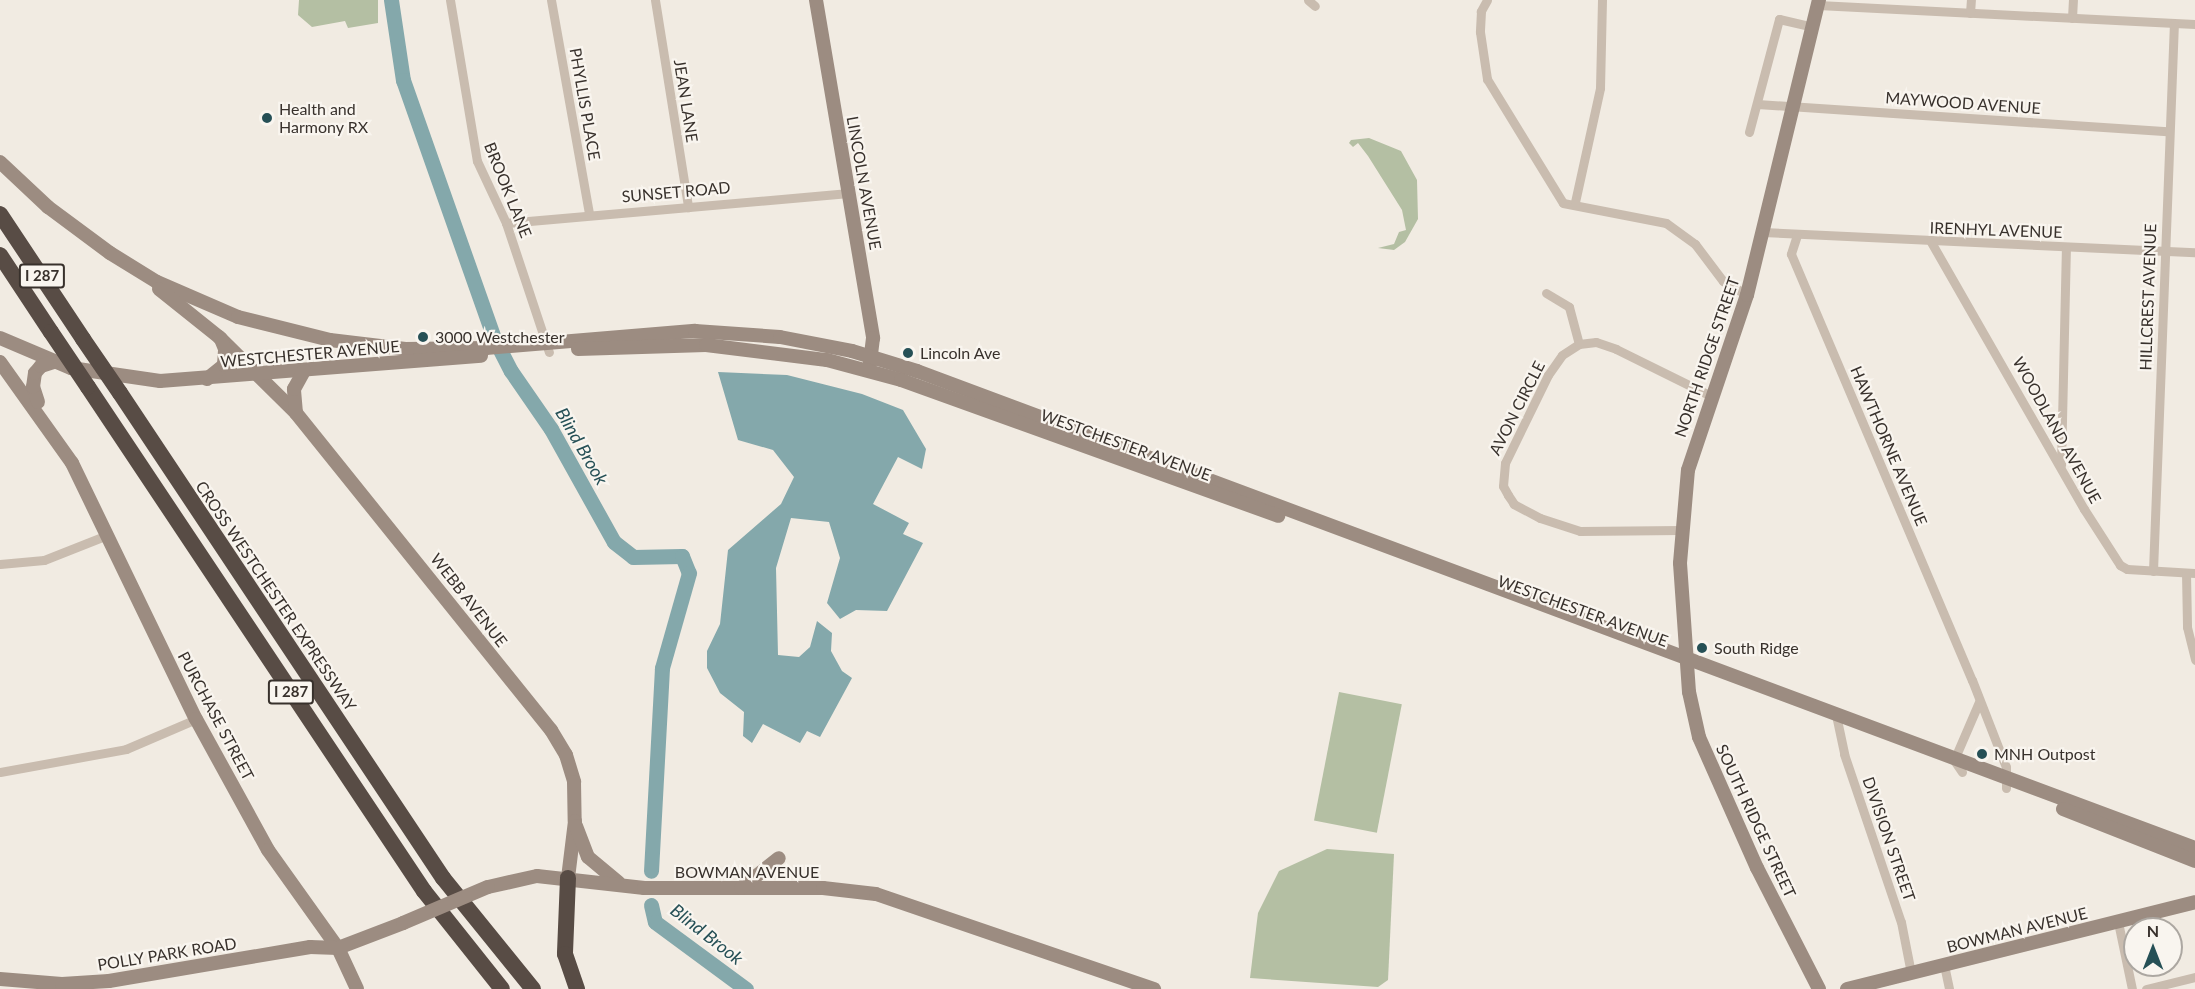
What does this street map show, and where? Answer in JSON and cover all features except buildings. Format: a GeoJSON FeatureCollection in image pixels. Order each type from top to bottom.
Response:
{"type":"FeatureCollection","features":[{"type":"Feature","properties":{"kind":"highway","name":"CROSS WESTCHESTER EXPRESSWAY"},"geometry":{"type":"LineString","coordinates":[[0,214],[438,872],[533,989]]}},
{"type":"Feature","properties":{"kind":"highway","name":"I 287"},"geometry":{"type":"LineString","coordinates":[[0,255],[420,884],[502,989]]}},
{"type":"Feature","properties":{"kind":"highway"},"geometry":{"type":"LineString","coordinates":[[568,878],[565,954],[577,989]]}},
{"type":"Feature","properties":{"kind":"main road","name":"LINCOLN AVENUE"},"geometry":{"type":"LineString","coordinates":[[816,0],[873,338],[869,372]]}},
{"type":"Feature","properties":{"kind":"main road","name":"NORTH RIDGE STREET"},"geometry":{"type":"LineString","coordinates":[[1687,664],[1680,530],[1688,470],[1747,295],[1818,2]]}},
{"type":"Feature","properties":{"kind":"main road"},"geometry":{"type":"LineString","coordinates":[[0,162],[72,227],[129,265]]}},
{"type":"Feature","properties":{"kind":"main road","name":"WEBB AVENUE"},"geometry":{"type":"LineString","coordinates":[[129,265],[219,337],[296,413],[551,730],[571,768],[575,821],[568,878]]}},
{"type":"Feature","properties":{"kind":"main road","name":"WESTCHESTER AVENUE"},"geometry":{"type":"LineString","coordinates":[[129,265],[199,302],[298,333],[389,348],[484,352]]}},
{"type":"Feature","properties":{"kind":"main road","name":"WESTCHESTER AVENUE"},"geometry":{"type":"LineString","coordinates":[[0,338],[53,362],[125,379],[205,380],[514,349],[726,332],[789,338],[871,356],[1687,664],[1954,760],[2195,861]]}},
{"type":"Feature","properties":{"kind":"main road"},"geometry":{"type":"LineString","coordinates":[[205,380],[224,365],[225,349],[219,337]]}},
{"type":"Feature","properties":{"kind":"main road","name":"WESTCHESTER AVENUE"},"geometry":{"type":"LineString","coordinates":[[548,347],[723,346],[797,354],[869,372],[1687,664]]}},
{"type":"Feature","properties":{"kind":"main road"},"geometry":{"type":"LineString","coordinates":[[0,362],[63,449]]}},
{"type":"Feature","properties":{"kind":"main road"},"geometry":{"type":"LineString","coordinates":[[53,362],[37,369],[33,387],[63,449]]}},
{"type":"Feature","properties":{"kind":"main road"},"geometry":{"type":"LineString","coordinates":[[296,413],[294,389],[304,371]]}},
{"type":"Feature","properties":{"kind":"main road","name":"PURCHASE STREET"},"geometry":{"type":"LineString","coordinates":[[63,449],[196,718],[268,850],[338,948],[357,989]]}},
{"type":"Feature","properties":{"kind":"main road","name":"SOUTH RIDGE STREET"},"geometry":{"type":"LineString","coordinates":[[1687,664],[1699,737],[1716,780],[1819,989]]}},
{"type":"Feature","properties":{"kind":"main road","name":"WESTCHESTER AVENUE"},"geometry":{"type":"LineString","coordinates":[[1838,720],[1962,772],[2007,784],[2195,848]]}},
{"type":"Feature","properties":{"kind":"main road"},"geometry":{"type":"LineString","coordinates":[[575,821],[588,857],[609,879],[625,886]]}},
{"type":"Feature","properties":{"kind":"main road"},"geometry":{"type":"LineString","coordinates":[[740,889],[779,858]]}},
{"type":"Feature","properties":{"kind":"main road","name":"BOWMAN AVENUE"},"geometry":{"type":"LineString","coordinates":[[338,948],[488,887],[526,876],[568,878],[625,886],[740,889],[823,888],[876,894],[1154,989]]}},
{"type":"Feature","properties":{"kind":"main road","name":"BOWMAN AVENUE"},"geometry":{"type":"LineString","coordinates":[[1846,989],[2195,902]]}},
{"type":"Feature","properties":{"kind":"main road","name":"POLLY PARK ROAD"},"geometry":{"type":"LineString","coordinates":[[0,979],[62,984],[105,982],[310,947],[338,948]]}},
{"type":"Feature","properties":{"kind":"street","name":"BROOK LANE"},"geometry":{"type":"LineString","coordinates":[[450,0],[477,161],[506,223],[548,347]]}},
{"type":"Feature","properties":{"kind":"street","name":"PHYLLIS PLACE"},"geometry":{"type":"LineString","coordinates":[[551,0],[589,214]]}},
{"type":"Feature","properties":{"kind":"street","name":"JEAN LANE"},"geometry":{"type":"LineString","coordinates":[[655,0],[688,207]]}},
{"type":"Feature","properties":{"kind":"street"},"geometry":{"type":"LineString","coordinates":[[1486,0],[1481,11],[1480,32],[1487,79],[1563,203],[1575,202],[1586,209],[1666,224],[1695,244],[1723,281],[1747,295]]}},
{"type":"Feature","properties":{"kind":"street"},"geometry":{"type":"LineString","coordinates":[[1575,202],[1600,88],[1602,0]]}},
{"type":"Feature","properties":{"kind":"street"},"geometry":{"type":"LineString","coordinates":[[1970,13],[1971,0]]}},
{"type":"Feature","properties":{"kind":"street"},"geometry":{"type":"LineString","coordinates":[[2072,18],[2073,0]]}},
{"type":"Feature","properties":{"kind":"street"},"geometry":{"type":"LineString","coordinates":[[1818,2],[1970,13],[2195,24]]}},
{"type":"Feature","properties":{"kind":"street"},"geometry":{"type":"LineString","coordinates":[[1749,132],[1779,19],[1813,27]]}},
{"type":"Feature","properties":{"kind":"street","name":"HILLCREST AVENUE"},"geometry":{"type":"LineString","coordinates":[[2153,572],[2165,251],[2167,131],[2174,23]]}},
{"type":"Feature","properties":{"kind":"street","name":"MAYWOOD AVENUE"},"geometry":{"type":"LineString","coordinates":[[1757,104],[2167,131]]}},
{"type":"Feature","properties":{"kind":"street","name":"SUNSET ROAD"},"geometry":{"type":"LineString","coordinates":[[506,223],[849,193]]}},
{"type":"Feature","properties":{"kind":"street"},"geometry":{"type":"LineString","coordinates":[[1763,232],[1797,235]]}},
{"type":"Feature","properties":{"kind":"street","name":"IRENHYL AVENUE"},"geometry":{"type":"LineString","coordinates":[[1797,235],[2195,252]]}},
{"type":"Feature","properties":{"kind":"street","name":"HAWTHORNE AVENUE"},"geometry":{"type":"LineString","coordinates":[[1797,235],[1791,254],[1978,702],[2007,784]]}},
{"type":"Feature","properties":{"kind":"street","name":"WOODLAND AVENUE"},"geometry":{"type":"LineString","coordinates":[[1931,242],[2061,468],[2120,565],[2153,572],[2191,573]]}},
{"type":"Feature","properties":{"kind":"street"},"geometry":{"type":"LineString","coordinates":[[2061,468],[2066,248]]}},
{"type":"Feature","properties":{"kind":"street"},"geometry":{"type":"LineString","coordinates":[[1546,293],[1569,307],[1579,344],[1596,342],[1713,397]]}},
{"type":"Feature","properties":{"kind":"street","name":"AVON CIRCLE"},"geometry":{"type":"LineString","coordinates":[[1579,344],[1562,355],[1548,375],[1510,451],[1503,473],[1508,495],[1523,511],[1580,531],[1680,530]]}},
{"type":"Feature","properties":{"kind":"street"},"geometry":{"type":"LineString","coordinates":[[0,564],[44,560],[107,535]]}},
{"type":"Feature","properties":{"kind":"street"},"geometry":{"type":"LineString","coordinates":[[2191,573],[2187,627],[2195,660]]}},
{"type":"Feature","properties":{"kind":"street"},"geometry":{"type":"LineString","coordinates":[[1962,772],[1954,760],[1978,702]]}},
{"type":"Feature","properties":{"kind":"street"},"geometry":{"type":"LineString","coordinates":[[0,772],[126,749],[196,718]]}},
{"type":"Feature","properties":{"kind":"street","name":"DIVISION STREET"},"geometry":{"type":"LineString","coordinates":[[1838,720],[1844,754],[1901,922],[1911,973]]}},
{"type":"Feature","properties":{"kind":"street"},"geometry":{"type":"LineString","coordinates":[[2118,922],[2132,989]]}},
{"type":"Feature","properties":{"kind":"street"},"geometry":{"type":"LineString","coordinates":[[1944,965],[1949,989]]}},
{"type":"Feature","properties":{"kind":"street"},"geometry":{"type":"LineString","coordinates":[[2146,989],[2195,977]]}},
{"type":"Feature","properties":{"kind":"green space"},"geometry":{"type":"Polygon","coordinates":[[[299,0],[378,0],[378,23],[348,28],[345,21],[312,27],[298,15],[299,0]]]}},
{"type":"Feature","properties":{"kind":"green space"},"geometry":{"type":"Polygon","coordinates":[[[1369,138],[1401,151],[1417,180],[1418,219],[1405,242],[1394,250],[1378,248],[1394,244],[1399,232],[1406,230],[1402,210],[1358,143],[1353,147],[1349,143],[1351,140],[1369,138]]]}},
{"type":"Feature","properties":{"kind":"green space"},"geometry":{"type":"Polygon","coordinates":[[[1339,692],[1402,704],[1377,833],[1314,821],[1339,692]]]}},
{"type":"Feature","properties":{"kind":"green space"},"geometry":{"type":"Polygon","coordinates":[[[1327,849],[1394,854],[1388,980],[1378,987],[1250,978],[1258,913],[1279,871],[1327,849]]]}},
{"type":"Feature","properties":{"kind":"water"},"geometry":{"type":"Polygon","coordinates":[[[718,372],[787,375],[862,394],[903,410],[926,449],[922,469],[898,457],[873,504],[909,523],[903,534],[923,543],[887,611],[856,610],[840,619],[827,603],[840,558],[829,522],[791,518],[776,568],[778,655],[799,657],[810,647],[817,621],[832,633],[831,651],[842,671],[852,678],[820,737],[807,731],[800,743],[763,724],[752,743],[743,736],[744,712],[720,693],[707,668],[707,651],[720,624],[728,550],[781,504],[794,477],[773,450],[738,440],[718,372]]]}},
{"type":"Feature","properties":{"kind":"waterway","name":"Blind Brook"},"geometry":{"type":"LineString","coordinates":[[391,0],[403,80],[493,336],[511,371],[551,429],[614,542],[633,557],[682,556],[689,573],[662,668],[651,871]]}},
{"type":"Feature","properties":{"kind":"waterway","name":"Blind Brook"},"geometry":{"type":"LineString","coordinates":[[651,905],[655,922],[746,989]]}},
{"type":"Feature","properties":{"kind":"place","name":"Health and Harmony RX"},"geometry":{"type":"Point","coordinates":[267,118]}},
{"type":"Feature","properties":{"kind":"place","name":"3000 Westchester"},"geometry":{"type":"Point","coordinates":[423,337]}},
{"type":"Feature","properties":{"kind":"place","name":"Lincoln Ave"},"geometry":{"type":"Point","coordinates":[908,353]}},
{"type":"Feature","properties":{"kind":"place","name":"South Ridge"},"geometry":{"type":"Point","coordinates":[1702,648]}},
{"type":"Feature","properties":{"kind":"place","name":"MNH Outpost"},"geometry":{"type":"Point","coordinates":[1982,754]}}]}
